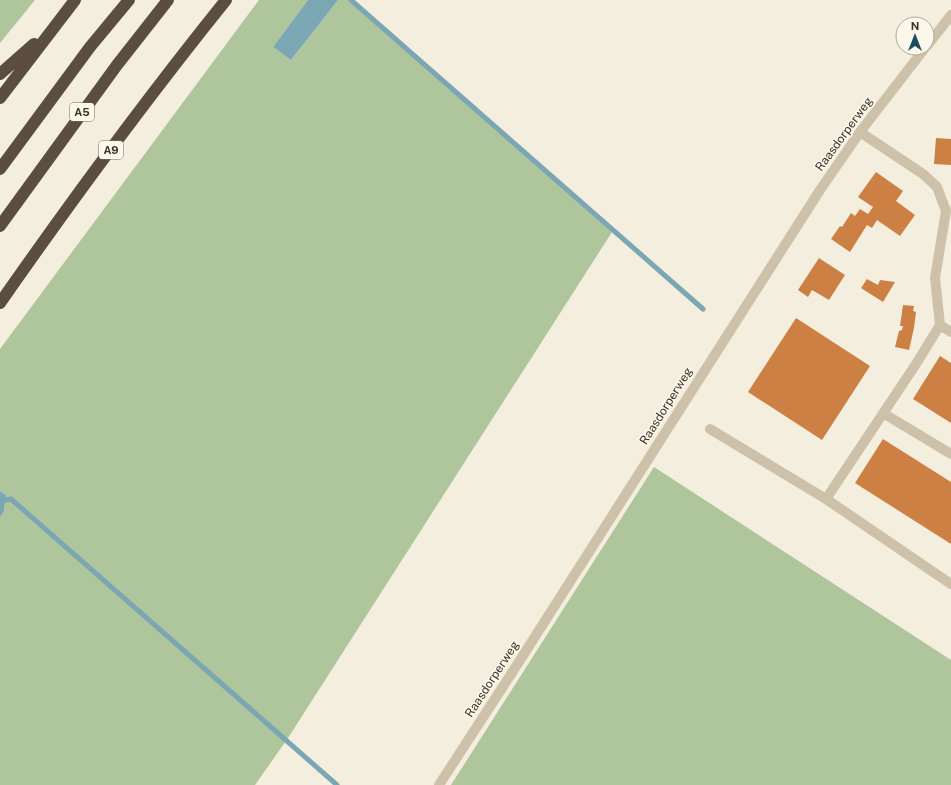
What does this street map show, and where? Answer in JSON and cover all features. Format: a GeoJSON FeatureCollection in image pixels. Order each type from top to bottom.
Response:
{"type":"FeatureCollection","features":[{"type":"Feature","properties":{"kind":"highway"},"geometry":{"type":"LineString","coordinates":[[0,98],[75,0]]}},
{"type":"Feature","properties":{"kind":"highway","name":"A5"},"geometry":{"type":"LineString","coordinates":[[0,170],[90,47],[129,0]]}},
{"type":"Feature","properties":{"kind":"highway","name":"A5"},"geometry":{"type":"LineString","coordinates":[[0,226],[117,65],[168,0]]}},
{"type":"Feature","properties":{"kind":"highway","name":"A9"},"geometry":{"type":"LineString","coordinates":[[0,303],[45,238],[194,40],[226,0]]}},
{"type":"Feature","properties":{"kind":"highway"},"geometry":{"type":"LineString","coordinates":[[0,74],[54,26]]}},
{"type":"Feature","properties":{"kind":"street","name":"Raasdorperweg"},"geometry":{"type":"LineString","coordinates":[[935,35],[951,15]]}},
{"type":"Feature","properties":{"kind":"street","name":"Raasdorperweg"},"geometry":{"type":"LineString","coordinates":[[438,785],[523,655],[820,190],[860,132],[919,56]]}},
{"type":"Feature","properties":{"kind":"street"},"geometry":{"type":"LineString","coordinates":[[826,499],[940,326],[936,278],[947,236],[946,211],[937,187],[924,174],[860,132]]}},
{"type":"Feature","properties":{"kind":"street"},"geometry":{"type":"LineString","coordinates":[[940,326],[951,327]]}},
{"type":"Feature","properties":{"kind":"street"},"geometry":{"type":"LineString","coordinates":[[940,326],[951,332]]}},
{"type":"Feature","properties":{"kind":"street"},"geometry":{"type":"LineString","coordinates":[[883,413],[951,454]]}},
{"type":"Feature","properties":{"kind":"street"},"geometry":{"type":"LineString","coordinates":[[710,429],[826,499],[951,584]]}},
{"type":"Feature","properties":{"kind":"green space"},"geometry":{"type":"Polygon","coordinates":[[[0,0],[35,0],[0,43],[0,0]]]}},
{"type":"Feature","properties":{"kind":"green space"},"geometry":{"type":"Polygon","coordinates":[[[259,0],[308,0],[273,47],[291,60],[338,0],[351,0],[612,232],[288,738],[255,785],[0,785],[0,517],[4,511],[6,495],[0,491],[0,349],[259,0]]]}},
{"type":"Feature","properties":{"kind":"green space"},"geometry":{"type":"Polygon","coordinates":[[[654,467],[951,660],[951,785],[451,785],[654,467]]]}},
{"type":"Feature","properties":{"kind":"water"},"geometry":{"type":"Polygon","coordinates":[[[308,0],[338,0],[291,60],[273,47],[308,0]]]}},
{"type":"Feature","properties":{"kind":"water"},"geometry":{"type":"Polygon","coordinates":[[[0,491],[6,495],[4,511],[0,517],[0,491]]]}},
{"type":"Feature","properties":{"kind":"building"},"geometry":{"type":"Polygon","coordinates":[[[936,138],[951,139],[951,165],[934,164],[936,138]]]}},
{"type":"Feature","properties":{"kind":"building"},"geometry":{"type":"Polygon","coordinates":[[[876,172],[903,191],[896,201],[915,215],[900,236],[877,220],[872,228],[867,225],[850,252],[831,239],[840,226],[842,227],[851,213],[855,216],[860,209],[868,214],[873,207],[858,197],[876,172]]]}},
{"type":"Feature","properties":{"kind":"building"},"geometry":{"type":"Polygon","coordinates":[[[819,258],[845,275],[829,300],[812,290],[808,297],[798,290],[819,258]]]}},
{"type":"Feature","properties":{"kind":"building"},"geometry":{"type":"Polygon","coordinates":[[[867,279],[878,285],[880,280],[895,282],[883,302],[861,288],[867,279]]]}},
{"type":"Feature","properties":{"kind":"building"},"geometry":{"type":"Polygon","coordinates":[[[903,305],[914,306],[913,311],[916,312],[909,350],[895,347],[899,331],[902,330],[903,326],[900,326],[903,305]]]}},
{"type":"Feature","properties":{"kind":"building"},"geometry":{"type":"Polygon","coordinates":[[[796,318],[870,366],[822,440],[748,392],[796,318]]]}},
{"type":"Feature","properties":{"kind":"building"},"geometry":{"type":"Polygon","coordinates":[[[940,356],[951,363],[951,423],[913,399],[940,356]]]}},
{"type":"Feature","properties":{"kind":"building"},"geometry":{"type":"Polygon","coordinates":[[[883,439],[951,482],[951,544],[855,483],[883,439]]]}},
{"type":"Feature","properties":{"kind":"waterway"},"geometry":{"type":"LineString","coordinates":[[351,0],[703,309]]}},
{"type":"Feature","properties":{"kind":"waterway"},"geometry":{"type":"LineString","coordinates":[[0,501],[11,499],[337,785]]}}]}
